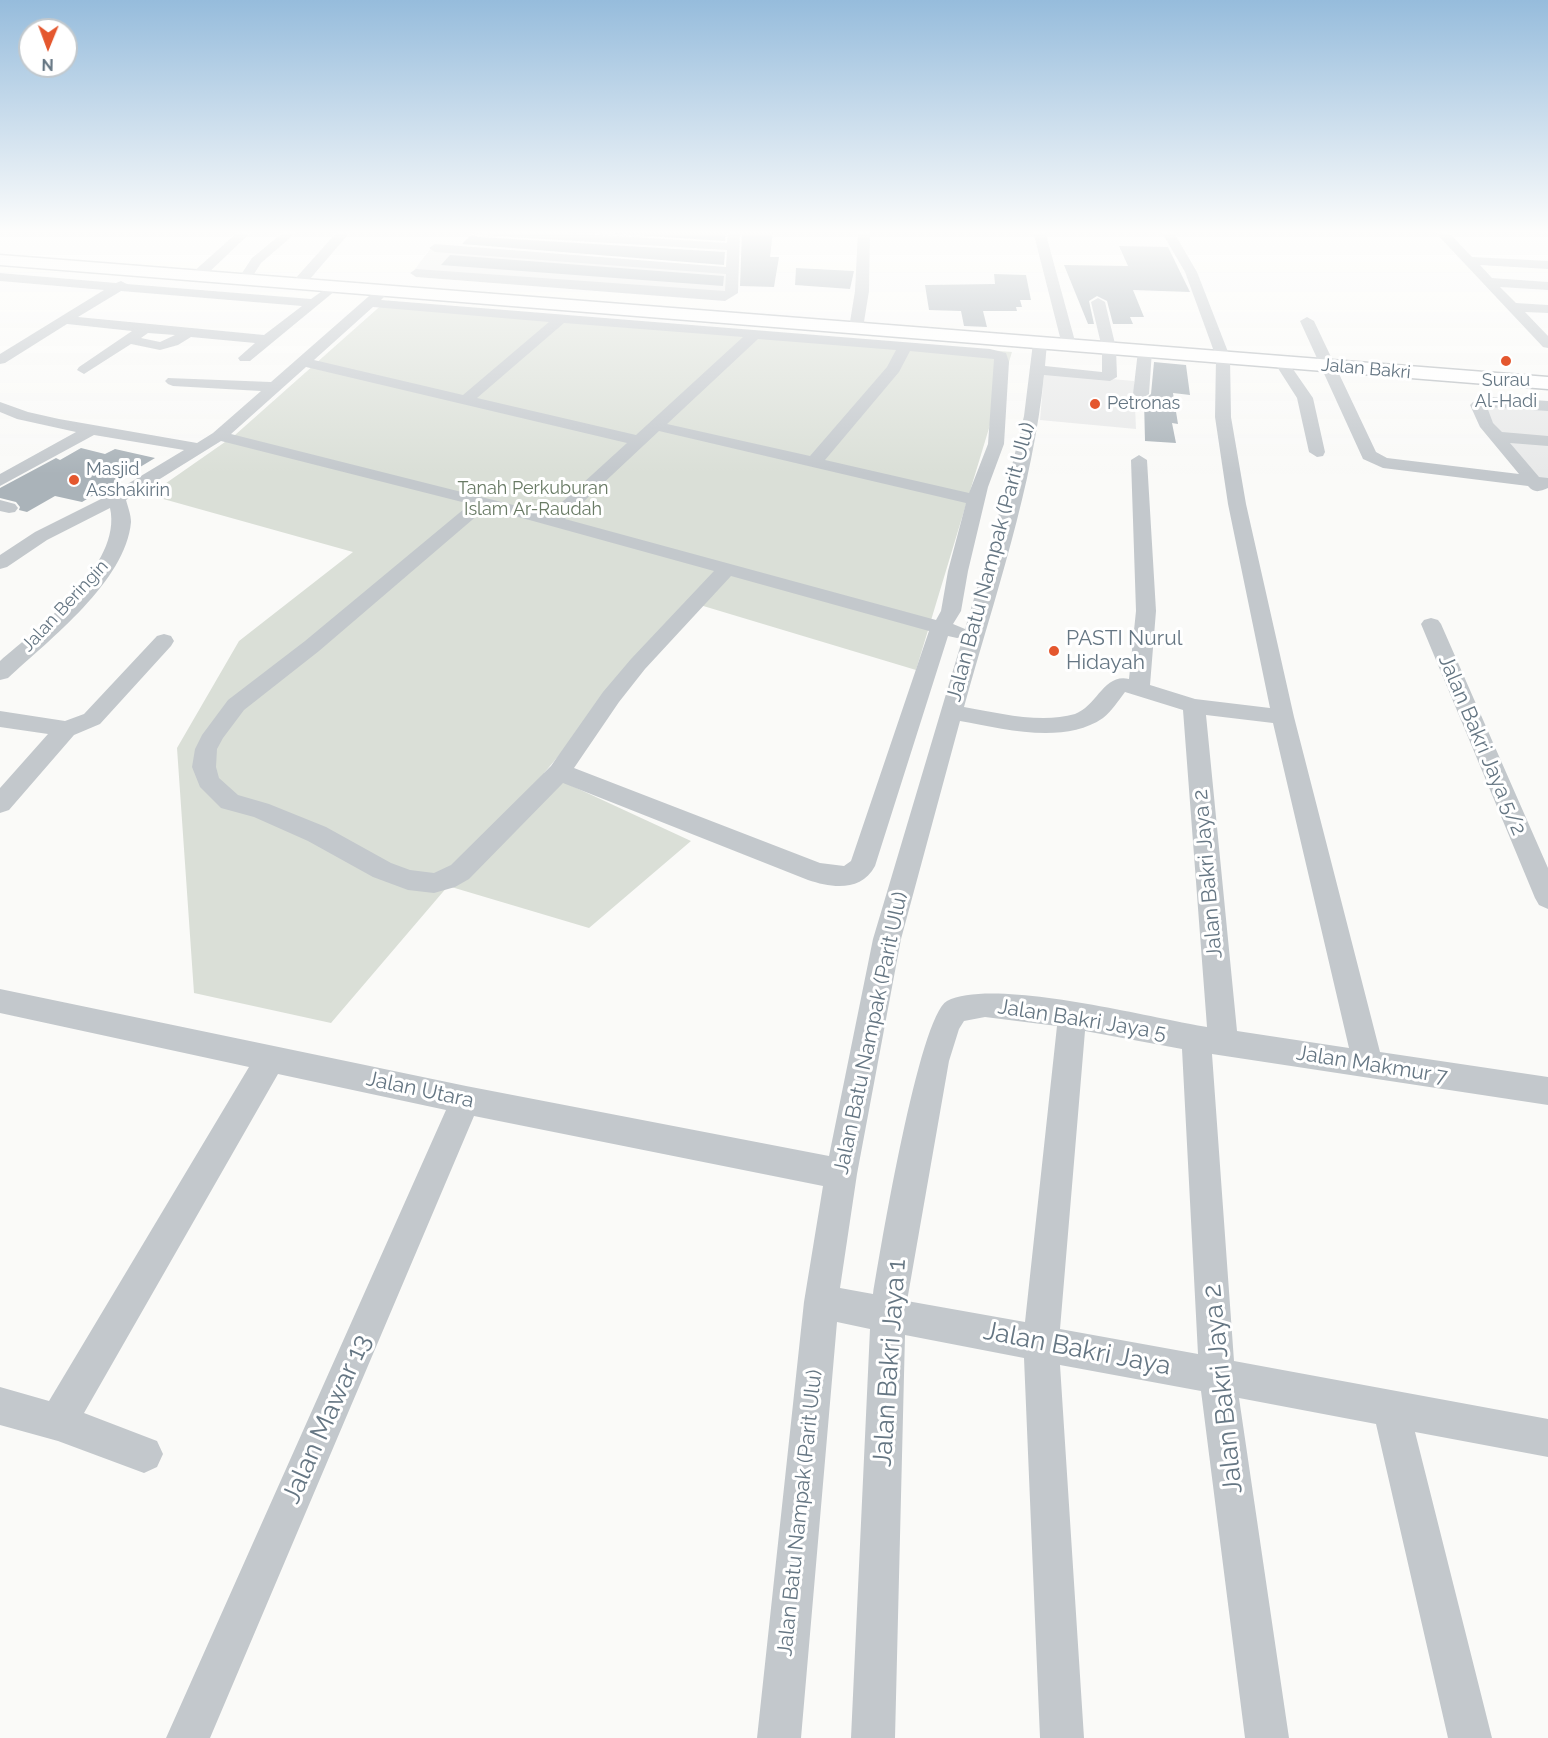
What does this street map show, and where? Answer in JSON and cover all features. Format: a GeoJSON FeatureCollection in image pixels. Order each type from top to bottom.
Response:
{"type":"FeatureCollection","features":[{"type":"Feature","properties":{"kind":"main road","name":"Jalan Bakri"},"geometry":{"type":"LineString","coordinates":[[662,312],[856,328],[1038,356],[1070,345],[1548,383]]}},
{"type":"Feature","properties":{"kind":"street"},"geometry":{"type":"LineString","coordinates":[[0,360],[77,312]]}},
{"type":"Feature","properties":{"kind":"street"},"geometry":{"type":"LineString","coordinates":[[245,358],[302,312]]}},
{"type":"Feature","properties":{"kind":"street"},"geometry":{"type":"LineString","coordinates":[[0,562],[41,536],[117,498],[219,436],[360,312]]}},
{"type":"Feature","properties":{"kind":"street"},"geometry":{"type":"LineString","coordinates":[[478,312],[990,353],[1001,356],[996,444],[976,500],[958,571],[951,611],[940,628],[881,815],[862,866],[854,875],[843,877],[818,873],[560,772]]}},
{"type":"Feature","properties":{"kind":"street"},"geometry":{"type":"LineString","coordinates":[[856,328],[859,312]]}},
{"type":"Feature","properties":{"kind":"street"},"geometry":{"type":"LineString","coordinates":[[1061,312],[1070,345]]}},
{"type":"Feature","properties":{"kind":"street"},"geometry":{"type":"LineString","coordinates":[[1038,356],[1110,377],[1109,348],[1100,312]]}},
{"type":"Feature","properties":{"kind":"street"},"geometry":{"type":"LineString","coordinates":[[1207,312],[1224,357],[1222,406],[1233,481],[1283,717],[1368,1064]]}},
{"type":"Feature","properties":{"kind":"street"},"geometry":{"type":"LineString","coordinates":[[1519,312],[1542,331],[1548,344]]}},
{"type":"Feature","properties":{"kind":"street"},"geometry":{"type":"LineString","coordinates":[[466,400],[560,319]]}},
{"type":"Feature","properties":{"kind":"street"},"geometry":{"type":"LineString","coordinates":[[63,321],[267,340]]}},
{"type":"Feature","properties":{"kind":"street"},"geometry":{"type":"LineString","coordinates":[[1307,321],[1369,455],[1383,463],[1541,482]]}},
{"type":"Feature","properties":{"kind":"street"},"geometry":{"type":"LineString","coordinates":[[84,370],[146,328]]}},
{"type":"Feature","properties":{"kind":"street"},"geometry":{"type":"LineString","coordinates":[[130,339],[154,348],[166,345],[188,332]]}},
{"type":"Feature","properties":{"kind":"street"},"geometry":{"type":"LineString","coordinates":[[552,521],[754,335]]}},
{"type":"Feature","properties":{"kind":"street"},"geometry":{"type":"LineString","coordinates":[[813,463],[849,424],[865,401],[894,369],[904,346]]}},
{"type":"Feature","properties":{"kind":"street"},"geometry":{"type":"LineString","coordinates":[[1141,394],[1145,351]]}},
{"type":"Feature","properties":{"kind":"street","name":"Jalan Batu Nampak (Parit Ulu)"},"geometry":{"type":"LineString","coordinates":[[779,1738],[821,1302],[841,1174],[886,939],[1016,486],[1032,416],[1038,356]]}},
{"type":"Feature","properties":{"kind":"street"},"geometry":{"type":"LineString","coordinates":[[304,362],[641,441]]}},
{"type":"Feature","properties":{"kind":"street"},"geometry":{"type":"LineString","coordinates":[[1281,362],[1305,398],[1317,452]]}},
{"type":"Feature","properties":{"kind":"street"},"geometry":{"type":"LineString","coordinates":[[173,381],[274,387]]}},
{"type":"Feature","properties":{"kind":"street"},"geometry":{"type":"LineString","coordinates":[[1548,406],[1482,402],[1478,405],[1479,411],[1497,437],[1541,482],[1548,499]]}},
{"type":"Feature","properties":{"kind":"street"},"geometry":{"type":"LineString","coordinates":[[0,407],[23,416],[91,430],[200,448]]}},
{"type":"Feature","properties":{"kind":"street"},"geometry":{"type":"LineString","coordinates":[[657,426],[976,500]]}},
{"type":"Feature","properties":{"kind":"street"},"geometry":{"type":"LineString","coordinates":[[0,481],[91,430]]}},
{"type":"Feature","properties":{"kind":"street"},"geometry":{"type":"LineString","coordinates":[[219,436],[483,502],[972,636]]}},
{"type":"Feature","properties":{"kind":"street"},"geometry":{"type":"LineString","coordinates":[[1497,437],[1548,441]]}},
{"type":"Feature","properties":{"kind":"street"},"geometry":{"type":"LineString","coordinates":[[1139,460],[1146,611],[1139,689]]}},
{"type":"Feature","properties":{"kind":"street","name":"Jalan Beringin"},"geometry":{"type":"LineString","coordinates":[[0,673],[102,572],[110,560],[122,529],[122,508],[117,498]]}},
{"type":"Feature","properties":{"kind":"street"},"geometry":{"type":"LineString","coordinates":[[483,502],[312,646],[236,705],[213,735],[206,749],[204,766],[208,781],[216,791],[230,802],[260,810],[317,834],[382,870],[408,880],[434,883],[446,880],[460,872],[560,772],[611,697],[638,664],[726,570]]}},
{"type":"Feature","properties":{"kind":"street","name":"Jalan Bakri Jaya 5/2"},"geometry":{"type":"LineString","coordinates":[[1431,624],[1548,898]]}},
{"type":"Feature","properties":{"kind":"street"},"geometry":{"type":"LineString","coordinates":[[0,804],[66,729],[92,719],[164,640]]}},
{"type":"Feature","properties":{"kind":"street"},"geometry":{"type":"LineString","coordinates":[[950,712],[1010,722],[1074,723],[1097,712],[1120,684],[1194,706],[1283,717]]}},
{"type":"Feature","properties":{"kind":"street","name":"Jalan Bakri Jaya 2"},"geometry":{"type":"LineString","coordinates":[[1194,706],[1209,1040],[1217,1376],[1267,1738]]}},
{"type":"Feature","properties":{"kind":"street"},"geometry":{"type":"LineString","coordinates":[[0,719],[66,729]]}},
{"type":"Feature","properties":{"kind":"street","name":"Jalan Utara"},"geometry":{"type":"LineString","coordinates":[[0,1001],[270,1060],[841,1174]]}},
{"type":"Feature","properties":{"kind":"street","name":"Jalan Bakri Jaya 5"},"geometry":{"type":"LineString","coordinates":[[969,1007],[1004,1006],[1072,1015],[1209,1040]]}},
{"type":"Feature","properties":{"kind":"street","name":"Jalan Bakri Jaya 1"},"geometry":{"type":"LineString","coordinates":[[873,1738],[888,1314],[895,1265],[939,1039],[945,1023],[955,1011],[969,1007]]}},
{"type":"Feature","properties":{"kind":"street"},"geometry":{"type":"LineString","coordinates":[[1062,1738],[1041,1343],[1072,1015]]}},
{"type":"Feature","properties":{"kind":"street","name":"Jalan Makmur 7"},"geometry":{"type":"LineString","coordinates":[[1209,1040],[1548,1091]]}},
{"type":"Feature","properties":{"kind":"street"},"geometry":{"type":"LineString","coordinates":[[58,1422],[270,1060]]}},
{"type":"Feature","properties":{"kind":"street","name":"Jalan Mawar 13"},"geometry":{"type":"LineString","coordinates":[[188,1738],[466,1100]]}},
{"type":"Feature","properties":{"kind":"street","name":"Jalan Bakri Jaya"},"geometry":{"type":"LineString","coordinates":[[821,1302],[1548,1438]]}},
{"type":"Feature","properties":{"kind":"street"},"geometry":{"type":"LineString","coordinates":[[0,1406],[58,1422],[144,1454]]}},
{"type":"Feature","properties":{"kind":"street"},"geometry":{"type":"LineString","coordinates":[[1391,1408],[1470,1738]]}},
{"type":"Feature","properties":{"kind":"shaded area"},"geometry":{"type":"Polygon","coordinates":[[[1044,373],[1134,381],[1136,429],[1040,420],[1044,373]]]}},
{"type":"Feature","properties":{"kind":"shaded area"},"geometry":{"type":"Polygon","coordinates":[[[1486,399],[1548,403],[1548,486],[1531,485],[1472,404],[1486,399]]]}},
{"type":"Feature","properties":{"kind":"green space","name":"Tanah Perkuburan Islam Ar-Raudah"},"geometry":{"type":"Polygon","coordinates":[[[373,312],[522,312],[1012,352],[916,670],[690,602],[544,773],[691,841],[589,928],[448,886],[331,1023],[194,993],[177,748],[239,641],[353,552],[149,495],[235,435],[373,312]]]}},
{"type":"Feature","properties":{"kind":"building"},"geometry":{"type":"Polygon","coordinates":[[[961,312],[983,312],[987,327],[964,326],[961,312]]]}},
{"type":"Feature","properties":{"kind":"building"},"geometry":{"type":"Polygon","coordinates":[[[1083,312],[1091,312],[1094,324],[1088,324],[1083,312]]]}},
{"type":"Feature","properties":{"kind":"building"},"geometry":{"type":"Polygon","coordinates":[[[1110,312],[1142,312],[1144,317],[1130,317],[1133,324],[1113,324],[1110,312]]]}},
{"type":"Feature","properties":{"kind":"building"},"geometry":{"type":"Polygon","coordinates":[[[1154,362],[1186,365],[1190,395],[1173,393],[1178,424],[1172,423],[1176,443],[1145,441],[1144,400],[1151,394],[1154,362]]]}},
{"type":"Feature","properties":{"kind":"building","name":"Masjid Asshakirin"},"geometry":{"type":"Polygon","coordinates":[[[81,448],[105,454],[115,449],[155,458],[82,502],[55,496],[27,512],[19,510],[20,507],[16,502],[0,498],[0,488],[56,458],[60,460],[81,448]]]}},
{"type":"Feature","properties":{"kind":"place","name":"Surau Al-Hadi"},"geometry":{"type":"Point","coordinates":[1506,361]}},
{"type":"Feature","properties":{"kind":"place","name":"Petronas"},"geometry":{"type":"Point","coordinates":[1095,404]}},
{"type":"Feature","properties":{"kind":"place","name":"Masjid Asshakirin"},"geometry":{"type":"Point","coordinates":[74,480]}},
{"type":"Feature","properties":{"kind":"place","name":"PASTI Nurul Hidayah"},"geometry":{"type":"Point","coordinates":[1054,651]}}]}
